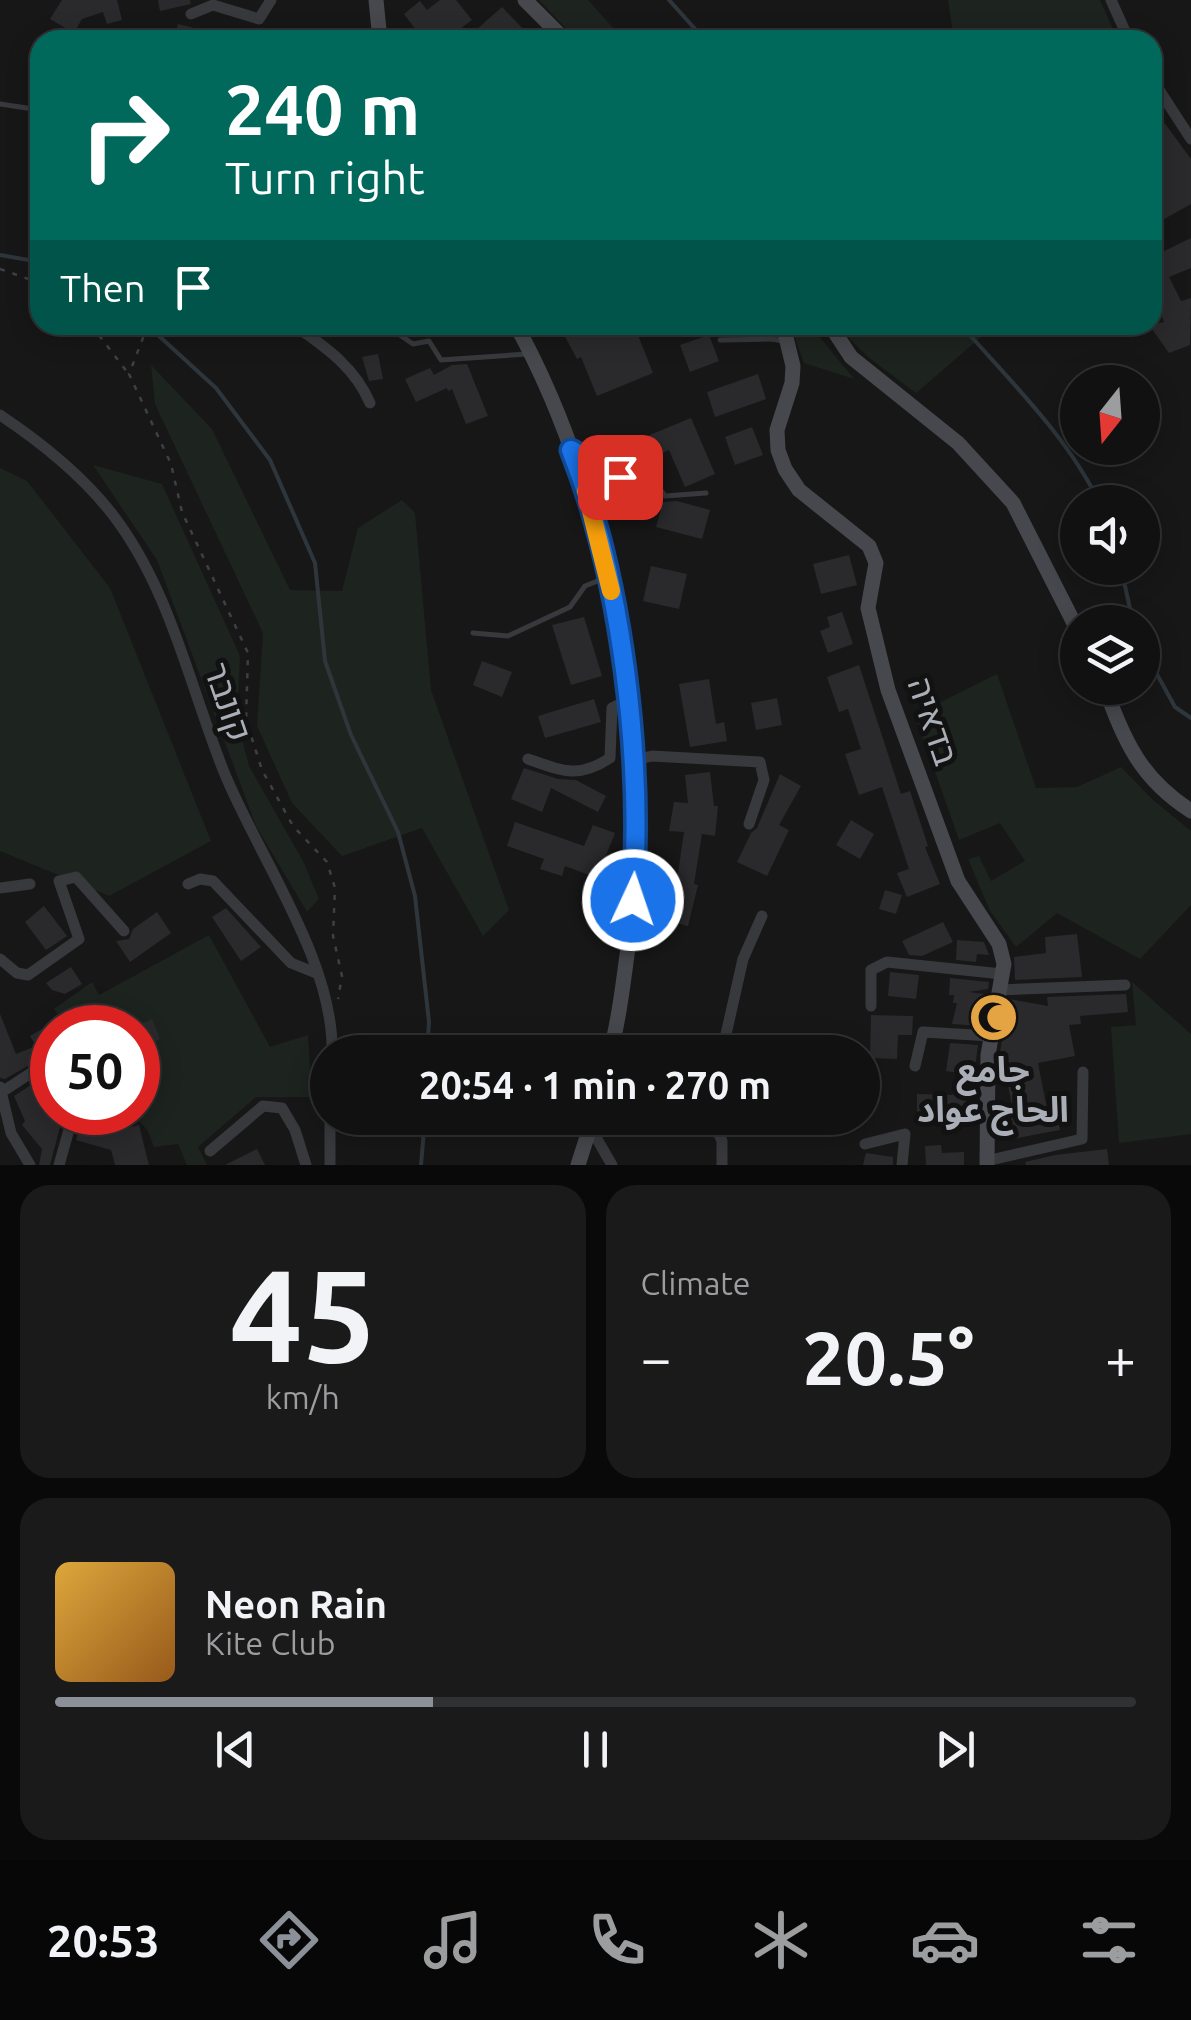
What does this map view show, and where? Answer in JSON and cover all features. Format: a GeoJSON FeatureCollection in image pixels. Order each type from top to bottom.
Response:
{"type":"FeatureCollection","features":[{"type":"Feature","properties":{"kind":"street"},"geometry":{"type":"LineString","coordinates":[[191,14],[214,5],[260,19],[271,0]]}},
{"type":"Feature","properties":{"kind":"street"},"geometry":{"type":"LineString","coordinates":[[376,0],[379,30]]}},
{"type":"Feature","properties":{"kind":"street"},"geometry":{"type":"LineString","coordinates":[[525,0],[555,30]]}},
{"type":"Feature","properties":{"kind":"street"},"geometry":{"type":"LineString","coordinates":[[1112,0],[1126,30]]}},
{"type":"Feature","properties":{"kind":"street"},"geometry":{"type":"LineString","coordinates":[[1162,94],[1191,138]]}},
{"type":"Feature","properties":{"kind":"street"},"geometry":{"type":"LineString","coordinates":[[309,335],[332,350],[363,387],[370,403]]}},
{"type":"Feature","properties":{"kind":"street"},"geometry":{"type":"LineString","coordinates":[[521,335],[584,484],[607,578],[628,700],[634,760],[635,870],[631,931],[613,1035]]}},
{"type":"Feature","properties":{"kind":"street","name":"בדאיה"},"geometry":{"type":"LineString","coordinates":[[780,335],[793,366],[792,384],[776,430],[778,450],[799,490],[869,546],[876,563],[868,608],[888,690],[958,881],[998,944],[1004,964],[991,1036],[987,1163]]}},
{"type":"Feature","properties":{"kind":"street"},"geometry":{"type":"LineString","coordinates":[[837,335],[851,357],[958,443],[1013,503],[1065,605]]}},
{"type":"Feature","properties":{"kind":"street","name":"קונבר"},"geometry":{"type":"LineString","coordinates":[[0,416],[40,442],[78,476],[113,515],[141,557],[166,608],[242,816],[304,936],[330,1035]]}},
{"type":"Feature","properties":{"kind":"street"},"geometry":{"type":"LineString","coordinates":[[528,759],[564,772],[590,771],[610,758],[612,708],[628,700]]}},
{"type":"Feature","properties":{"kind":"street"},"geometry":{"type":"LineString","coordinates":[[1111,705],[1139,764],[1171,798],[1191,811]]}},
{"type":"Feature","properties":{"kind":"street"},"geometry":{"type":"LineString","coordinates":[[634,760],[652,756],[760,762],[764,780],[749,824]]}},
{"type":"Feature","properties":{"kind":"street"},"geometry":{"type":"LineString","coordinates":[[0,959],[17,973],[28,975],[79,939],[59,881],[76,877],[124,931]]}},
{"type":"Feature","properties":{"kind":"street"},"geometry":{"type":"LineString","coordinates":[[188,884],[200,879],[214,881],[292,963],[316,974]]}},
{"type":"Feature","properties":{"kind":"street"},"geometry":{"type":"LineString","coordinates":[[0,888],[30,884]]}},
{"type":"Feature","properties":{"kind":"street"},"geometry":{"type":"LineString","coordinates":[[726,1035],[742,958],[762,916]]}},
{"type":"Feature","properties":{"kind":"street"},"geometry":{"type":"LineString","coordinates":[[871,1006],[870,970],[886,962],[1000,982],[1125,984]]}},
{"type":"Feature","properties":{"kind":"street"},"geometry":{"type":"LineString","coordinates":[[915,1066],[922,1032],[991,1036]]}},
{"type":"Feature","properties":{"kind":"street"},"geometry":{"type":"LineString","coordinates":[[987,1163],[1082,1139],[1083,1072]]}},
{"type":"Feature","properties":{"kind":"street"},"geometry":{"type":"LineString","coordinates":[[30,1074],[1,1090],[4,1124],[30,1165]]}},
{"type":"Feature","properties":{"kind":"street"},"geometry":{"type":"LineString","coordinates":[[210,1151],[263,1106],[282,1108],[295,1130],[306,1165]]}},
{"type":"Feature","properties":{"kind":"street"},"geometry":{"type":"LineString","coordinates":[[865,1144],[904,1134],[902,1165]]}},
{"type":"Feature","properties":{"kind":"street"},"geometry":{"type":"LineString","coordinates":[[59,1165],[67,1135]]}},
{"type":"Feature","properties":{"kind":"street"},"geometry":{"type":"LineString","coordinates":[[330,1135],[330,1165]]}},
{"type":"Feature","properties":{"kind":"street"},"geometry":{"type":"LineString","coordinates":[[578,1165],[587,1135]]}},
{"type":"Feature","properties":{"kind":"street"},"geometry":{"type":"LineString","coordinates":[[597,1135],[612,1165]]}},
{"type":"Feature","properties":{"kind":"street"},"geometry":{"type":"LineString","coordinates":[[719,1135],[722,1165]]}},
{"type":"Feature","properties":{"kind":"lane"},"geometry":{"type":"LineString","coordinates":[[0,104],[30,108]]}},
{"type":"Feature","properties":{"kind":"lane"},"geometry":{"type":"LineString","coordinates":[[400,335],[413,344],[429,341],[442,360],[530,354]]}},
{"type":"Feature","properties":{"kind":"lane"},"geometry":{"type":"LineString","coordinates":[[775,335],[779,340]]}},
{"type":"Feature","properties":{"kind":"lane"},"geometry":{"type":"LineString","coordinates":[[720,340],[779,340]]}},
{"type":"Feature","properties":{"kind":"lane"},"geometry":{"type":"LineString","coordinates":[[571,450],[620,477],[653,479],[666,496],[706,494]]}},
{"type":"Feature","properties":{"kind":"lane"},"geometry":{"type":"LineString","coordinates":[[474,633],[508,636],[570,607],[585,586],[607,578]]}},
{"type":"Feature","properties":{"kind":"path"},"geometry":{"type":"LineString","coordinates":[[0,269],[30,280]]}},
{"type":"Feature","properties":{"kind":"path"},"geometry":{"type":"LineString","coordinates":[[99,335],[129,374],[171,464],[182,512],[248,654],[246,720],[262,770],[293,826],[326,862],[331,875],[335,888],[333,936],[342,976],[337,1006]]}},
{"type":"Feature","properties":{"kind":"path"},"geometry":{"type":"LineString","coordinates":[[129,374],[144,335]]}},
{"type":"Feature","properties":{"kind":"shaded area"},"geometry":{"type":"Polygon","coordinates":[[[539,0],[588,0],[615,30],[568,30],[539,0]]]}},
{"type":"Feature","properties":{"kind":"shaded area"},"geometry":{"type":"Polygon","coordinates":[[[948,0],[1100,0],[1114,30],[952,30],[948,0]]]}},
{"type":"Feature","properties":{"kind":"shaded area"},"geometry":{"type":"Polygon","coordinates":[[[794,335],[818,335],[854,379],[804,363],[794,335]]]}},
{"type":"Feature","properties":{"kind":"shaded area"},"geometry":{"type":"Polygon","coordinates":[[[846,335],[983,335],[916,393],[846,335]]]}},
{"type":"Feature","properties":{"kind":"shaded area"},"geometry":{"type":"Polygon","coordinates":[[[151,365],[212,429],[290,590],[342,591],[358,528],[402,500],[415,513],[431,690],[509,910],[483,936],[422,828],[342,856],[292,803],[257,726],[263,633],[155,404],[151,365]]]}},
{"type":"Feature","properties":{"kind":"shaded area"},"geometry":{"type":"Polygon","coordinates":[[[93,465],[162,484],[240,656],[237,719],[249,766],[303,861],[319,899],[307,912],[256,826],[157,560],[93,465]]]}},
{"type":"Feature","properties":{"kind":"shaded area"},"geometry":{"type":"Polygon","coordinates":[[[0,468],[27,481],[110,588],[211,841],[109,896],[0,851],[0,468]]]}},
{"type":"Feature","properties":{"kind":"shaded area"},"geometry":{"type":"Polygon","coordinates":[[[997,674],[1036,788],[1077,787],[1121,767],[1191,831],[1191,905],[1140,959],[1057,913],[1016,947],[990,911],[968,859],[979,856],[991,881],[1025,861],[1000,823],[959,840],[915,715],[997,674]]]}},
{"type":"Feature","properties":{"kind":"shaded area"},"geometry":{"type":"Polygon","coordinates":[[[209,935],[270,1047],[308,1035],[310,1097],[256,1097],[198,1147],[207,1165],[187,1165],[178,1144],[154,1147],[150,1135],[160,1135],[160,1005],[60,1005],[92,982],[99,995],[209,935]]]}},
{"type":"Feature","properties":{"kind":"shaded area"},"geometry":{"type":"Polygon","coordinates":[[[1132,982],[1191,1034],[1191,1134],[1119,1143],[1111,1027],[1136,1025],[1132,982]]]}},
{"type":"Feature","properties":{"kind":"building"},"geometry":{"type":"Polygon","coordinates":[[[62,0],[117,0],[122,20],[107,24],[103,12],[82,19],[76,30],[69,30],[50,19],[62,0]]]}},
{"type":"Feature","properties":{"kind":"building"},"geometry":{"type":"Polygon","coordinates":[[[158,0],[190,0],[191,4],[160,11],[158,0]]]}},
{"type":"Feature","properties":{"kind":"building"},"geometry":{"type":"Polygon","coordinates":[[[440,0],[456,0],[472,20],[458,30],[416,30],[404,14],[420,1],[427,10],[440,0]]]}},
{"type":"Feature","properties":{"kind":"building"},"geometry":{"type":"Polygon","coordinates":[[[502,7],[524,30],[476,30],[502,7]]]}},
{"type":"Feature","properties":{"kind":"building"},"geometry":{"type":"Polygon","coordinates":[[[178,24],[202,30],[176,30],[178,24]]]}},
{"type":"Feature","properties":{"kind":"building"},"geometry":{"type":"Polygon","coordinates":[[[1162,120],[1191,159],[1191,204],[1162,220],[1162,120]]]}},
{"type":"Feature","properties":{"kind":"building"},"geometry":{"type":"Polygon","coordinates":[[[1191,238],[1191,268],[1169,277],[1181,301],[1191,298],[1190,345],[1169,353],[1156,335],[1162,335],[1164,322],[1162,252],[1191,238]]]}},
{"type":"Feature","properties":{"kind":"building"},"geometry":{"type":"Polygon","coordinates":[[[564,335],[638,335],[653,373],[597,396],[581,357],[577,359],[564,335]]]}},
{"type":"Feature","properties":{"kind":"building"},"geometry":{"type":"Polygon","coordinates":[[[709,335],[719,361],[690,372],[680,345],[709,335]]]}},
{"type":"Feature","properties":{"kind":"building"},"geometry":{"type":"Polygon","coordinates":[[[378,354],[383,379],[369,381],[362,357],[378,354]]]}},
{"type":"Feature","properties":{"kind":"building"},"geometry":{"type":"Polygon","coordinates":[[[467,364],[488,416],[466,424],[452,389],[416,402],[405,379],[430,368],[434,375],[452,365],[467,364]]]}},
{"type":"Feature","properties":{"kind":"building"},"geometry":{"type":"Polygon","coordinates":[[[758,374],[766,399],[715,417],[707,392],[758,374]]]}},
{"type":"Feature","properties":{"kind":"building"},"geometry":{"type":"Polygon","coordinates":[[[691,418],[715,474],[685,487],[669,450],[632,466],[623,446],[691,418]]]}},
{"type":"Feature","properties":{"kind":"building"},"geometry":{"type":"Polygon","coordinates":[[[752,427],[763,455],[735,465],[725,437],[752,427]]]}},
{"type":"Feature","properties":{"kind":"building"},"geometry":{"type":"Polygon","coordinates":[[[677,501],[710,510],[702,539],[656,527],[663,502],[677,501]]]}},
{"type":"Feature","properties":{"kind":"building"},"geometry":{"type":"Polygon","coordinates":[[[849,555],[857,585],[821,594],[813,564],[849,555]]]}},
{"type":"Feature","properties":{"kind":"building"},"geometry":{"type":"Polygon","coordinates":[[[651,566],[687,574],[679,609],[643,601],[651,566]]]}},
{"type":"Feature","properties":{"kind":"building"},"geometry":{"type":"Polygon","coordinates":[[[842,612],[853,644],[828,653],[820,631],[830,627],[827,617],[842,612]]]}},
{"type":"Feature","properties":{"kind":"building"},"geometry":{"type":"Polygon","coordinates":[[[584,617],[602,676],[571,685],[552,625],[584,617]]]}},
{"type":"Feature","properties":{"kind":"building"},"geometry":{"type":"Polygon","coordinates":[[[482,661],[512,672],[502,697],[473,685],[482,661]]]}},
{"type":"Feature","properties":{"kind":"building"},"geometry":{"type":"Polygon","coordinates":[[[859,665],[901,794],[910,791],[940,884],[907,897],[897,873],[909,869],[882,787],[859,795],[845,754],[861,749],[848,709],[839,712],[827,677],[859,665]]]}},
{"type":"Feature","properties":{"kind":"building"},"geometry":{"type":"Polygon","coordinates":[[[709,679],[716,724],[724,722],[727,741],[690,747],[679,684],[709,679]]]}},
{"type":"Feature","properties":{"kind":"building"},"geometry":{"type":"Polygon","coordinates":[[[777,698],[782,725],[756,730],[751,703],[777,698]]]}},
{"type":"Feature","properties":{"kind":"building"},"geometry":{"type":"Polygon","coordinates":[[[594,699],[601,722],[545,738],[538,716],[594,699]]]}},
{"type":"Feature","properties":{"kind":"building"},"geometry":{"type":"Polygon","coordinates":[[[524,768],[558,779],[576,780],[606,796],[598,812],[551,788],[542,812],[511,799],[524,768]]]}},
{"type":"Feature","properties":{"kind":"building"},"geometry":{"type":"Polygon","coordinates":[[[710,772],[714,806],[718,806],[715,836],[702,834],[694,884],[698,885],[688,926],[661,919],[671,878],[677,880],[684,832],[669,831],[674,802],[688,803],[685,775],[710,772]]]}},
{"type":"Feature","properties":{"kind":"building"},"geometry":{"type":"Polygon","coordinates":[[[780,774],[801,786],[779,825],[789,830],[767,876],[737,862],[757,828],[780,774]]]}},
{"type":"Feature","properties":{"kind":"building"},"geometry":{"type":"Polygon","coordinates":[[[851,820],[874,834],[860,859],[836,845],[851,820]]]}},
{"type":"Feature","properties":{"kind":"building"},"geometry":{"type":"Polygon","coordinates":[[[515,822],[584,846],[593,825],[615,833],[597,878],[565,866],[562,876],[540,869],[544,859],[507,846],[515,822]]]}},
{"type":"Feature","properties":{"kind":"building"},"geometry":{"type":"Polygon","coordinates":[[[885,890],[902,895],[896,914],[879,909],[885,890]]]}},
{"type":"Feature","properties":{"kind":"building"},"geometry":{"type":"Polygon","coordinates":[[[44,906],[67,936],[46,950],[25,922],[44,906]]]}},
{"type":"Feature","properties":{"kind":"building"},"geometry":{"type":"Polygon","coordinates":[[[226,908],[261,947],[241,961],[212,917],[226,908]]]}},
{"type":"Feature","properties":{"kind":"building"},"geometry":{"type":"Polygon","coordinates":[[[157,912],[171,933],[130,962],[116,941],[129,939],[133,929],[157,912]]]}},
{"type":"Feature","properties":{"kind":"building"},"geometry":{"type":"Polygon","coordinates":[[[943,922],[953,942],[922,956],[909,955],[902,941],[943,922]]]}},
{"type":"Feature","properties":{"kind":"building"},"geometry":{"type":"Polygon","coordinates":[[[1077,934],[1082,977],[1015,980],[1014,957],[1046,953],[1045,937],[1077,934]]]}},
{"type":"Feature","properties":{"kind":"building"},"geometry":{"type":"Polygon","coordinates":[[[957,940],[984,942],[989,955],[977,954],[976,962],[956,960],[957,940]]]}},
{"type":"Feature","properties":{"kind":"building"},"geometry":{"type":"Polygon","coordinates":[[[71,967],[82,984],[65,994],[52,990],[46,983],[71,967]]]}},
{"type":"Feature","properties":{"kind":"building"},"geometry":{"type":"Polygon","coordinates":[[[890,972],[919,975],[916,999],[888,996],[890,972]]]}},
{"type":"Feature","properties":{"kind":"building"},"geometry":{"type":"Polygon","coordinates":[[[950,978],[989,982],[988,989],[969,992],[985,994],[981,1026],[952,1024],[957,1003],[953,1003],[954,995],[949,995],[950,978]]]}},
{"type":"Feature","properties":{"kind":"building"},"geometry":{"type":"Polygon","coordinates":[[[1126,994],[1128,1012],[1080,1016],[1081,1024],[1069,1025],[1075,1056],[1038,1063],[1047,1109],[1056,1107],[1060,1130],[1002,1141],[999,1118],[1014,1115],[1008,1085],[1019,1084],[1007,1079],[1003,1059],[999,1058],[1009,999],[1048,1006],[1047,997],[1126,994]]]}},
{"type":"Feature","properties":{"kind":"building"},"geometry":{"type":"Polygon","coordinates":[[[0,1014],[16,1054],[30,1048],[30,1065],[0,1078],[0,1014]]]}},
{"type":"Feature","properties":{"kind":"building"},"geometry":{"type":"Polygon","coordinates":[[[871,1015],[913,1016],[912,1035],[898,1035],[897,1059],[880,1058],[880,1035],[871,1035],[871,1015]]]}},
{"type":"Feature","properties":{"kind":"building"},"geometry":{"type":"Polygon","coordinates":[[[950,1043],[978,1045],[974,1075],[946,1071],[950,1043]]]}},
{"type":"Feature","properties":{"kind":"building"},"geometry":{"type":"Polygon","coordinates":[[[30,1086],[30,1135],[22,1125],[25,1121],[14,1096],[30,1086]]]}},
{"type":"Feature","properties":{"kind":"building"},"geometry":{"type":"Polygon","coordinates":[[[974,1089],[976,1115],[917,1120],[917,1094],[953,1095],[952,1091],[974,1089]]]}},
{"type":"Feature","properties":{"kind":"building"},"geometry":{"type":"Polygon","coordinates":[[[30,1135],[58,1135],[50,1165],[39,1165],[42,1149],[30,1135]]]}},
{"type":"Feature","properties":{"kind":"building"},"geometry":{"type":"Polygon","coordinates":[[[77,1135],[142,1135],[149,1165],[115,1165],[111,1150],[76,1140],[77,1135]]]}},
{"type":"Feature","properties":{"kind":"building"},"geometry":{"type":"Polygon","coordinates":[[[941,1145],[942,1153],[964,1152],[964,1165],[926,1165],[925,1146],[941,1145]]]}},
{"type":"Feature","properties":{"kind":"building"},"geometry":{"type":"Polygon","coordinates":[[[257,1149],[265,1165],[225,1165],[257,1149]]]}},
{"type":"Feature","properties":{"kind":"building"},"geometry":{"type":"Polygon","coordinates":[[[1107,1149],[1109,1165],[1025,1162],[1055,1155],[1107,1149]]]}},
{"type":"Feature","properties":{"kind":"building"},"geometry":{"type":"Polygon","coordinates":[[[866,1153],[893,1157],[893,1165],[863,1165],[866,1153]]]}},
{"type":"Feature","properties":{"kind":"waterway"},"geometry":{"type":"LineString","coordinates":[[669,0],[696,30]]}},
{"type":"Feature","properties":{"kind":"waterway"},"geometry":{"type":"LineString","coordinates":[[0,255],[30,260]]}},
{"type":"Feature","properties":{"kind":"waterway"},"geometry":{"type":"LineString","coordinates":[[158,335],[216,388],[270,460],[315,563],[325,661],[351,735],[398,832],[415,896],[428,1035]]}},
{"type":"Feature","properties":{"kind":"waterway"},"geometry":{"type":"LineString","coordinates":[[970,335],[1054,432],[1090,485]]}},
{"type":"Feature","properties":{"kind":"waterway"},"geometry":{"type":"LineString","coordinates":[[1125,585],[1129,605]]}},
{"type":"Feature","properties":{"kind":"waterway"},"geometry":{"type":"LineString","coordinates":[[1160,680],[1175,707],[1191,718]]}},
{"type":"Feature","properties":{"kind":"waterway"},"geometry":{"type":"LineString","coordinates":[[421,1165],[424,1135]]}},
{"type":"Feature","properties":{"kind":"slow traffic"},"geometry":{"type":"LineString","coordinates":[[586,491],[611,591]]}},
{"type":"Feature","properties":{"kind":"place","name":"جامع الحاج عواد"},"geometry":{"type":"Point","coordinates":[993,1018]}},
{"type":"Feature","properties":{"kind":"route"},"geometry":{"type":"LineString","coordinates":[[620,477],[571,450],[584,484],[610,591],[628,700],[636,794],[633,900]]}}]}
